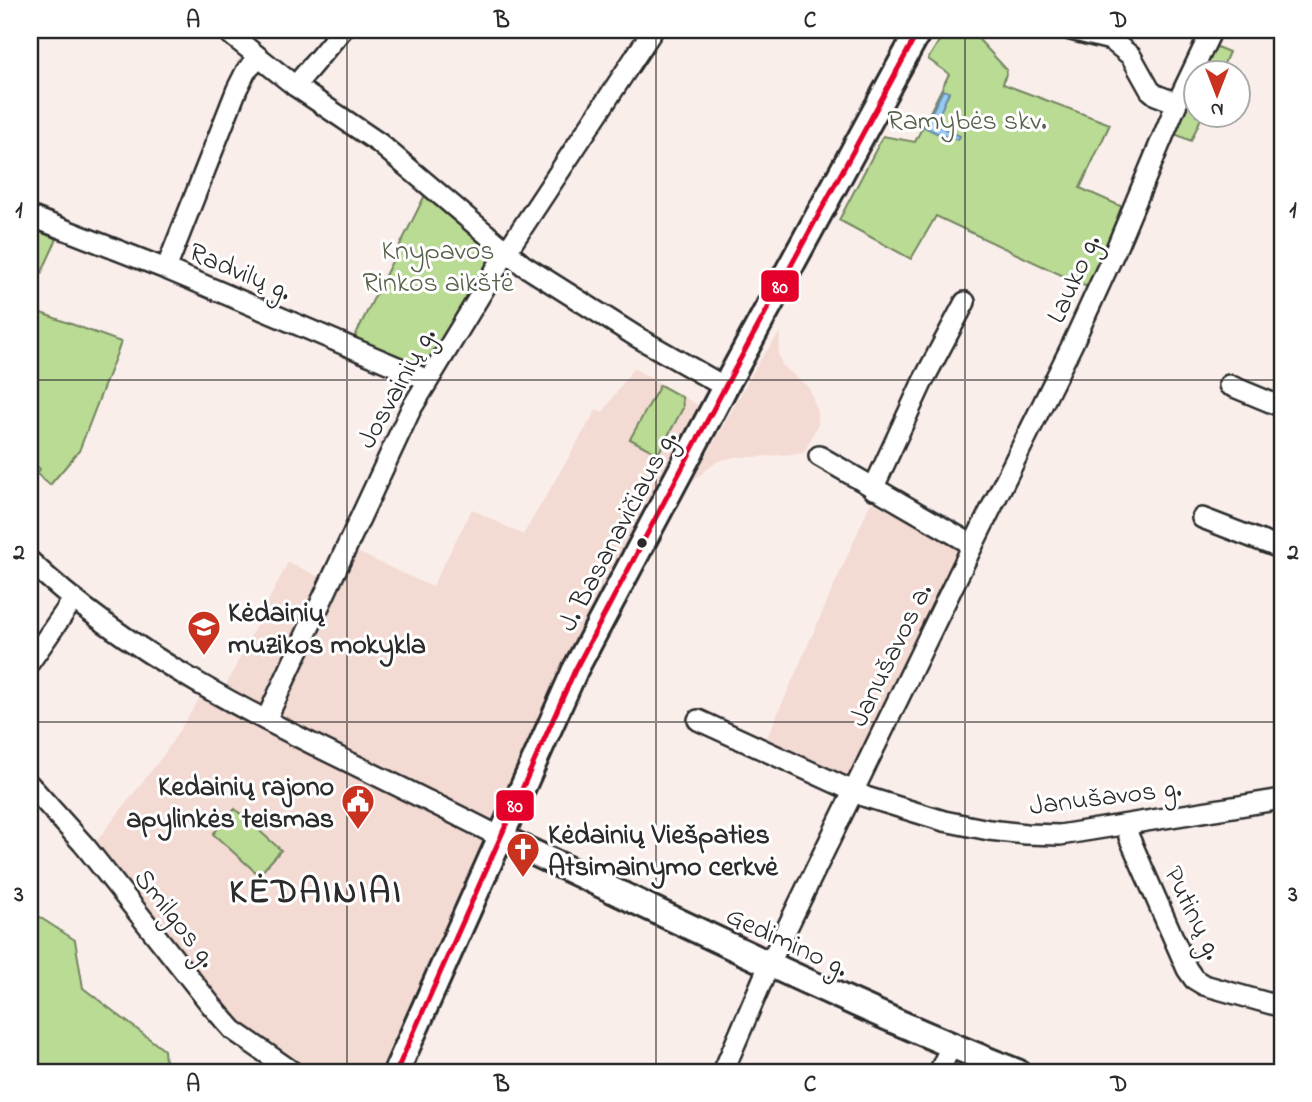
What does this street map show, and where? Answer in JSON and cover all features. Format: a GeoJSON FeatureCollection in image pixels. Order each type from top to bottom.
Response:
{"type":"FeatureCollection","features":[{"type":"Feature","properties":{"kind":"main road","name":"J. Basanavičiaus g."},"geometry":{"type":"LineString","coordinates":[[396,1072],[575,670],[919,30]]}},
{"type":"Feature","properties":{"kind":"main road","name":"Gedimino g."},"geometry":{"type":"LineString","coordinates":[[500,837],[769,965],[951,1046],[1017,1072]]}},
{"type":"Feature","properties":{"kind":"street"},"geometry":{"type":"LineString","coordinates":[[225,30],[295,86],[379,143],[523,265],[637,337],[725,387]]}},
{"type":"Feature","properties":{"kind":"street"},"geometry":{"type":"LineString","coordinates":[[295,86],[342,30]]}},
{"type":"Feature","properties":{"kind":"street","name":"Josvainių g."},"geometry":{"type":"LineString","coordinates":[[266,720],[411,409],[507,251],[653,30]]}},
{"type":"Feature","properties":{"kind":"street"},"geometry":{"type":"LineString","coordinates":[[1071,30],[1111,40],[1131,56],[1150,90],[1177,103]]}},
{"type":"Feature","properties":{"kind":"street","name":"Lauko g."},"geometry":{"type":"LineString","coordinates":[[973,545],[1073,345],[1177,103],[1212,30]]}},
{"type":"Feature","properties":{"kind":"street"},"geometry":{"type":"LineString","coordinates":[[166,269],[237,89],[246,71],[259,58]]}},
{"type":"Feature","properties":{"kind":"street","name":"Radvilų g."},"geometry":{"type":"LineString","coordinates":[[30,216],[166,269],[428,380]]}},
{"type":"Feature","properties":{"kind":"street"},"geometry":{"type":"LineString","coordinates":[[873,489],[923,381],[965,302]]}},
{"type":"Feature","properties":{"kind":"street"},"geometry":{"type":"LineString","coordinates":[[1229,385],[1282,407]]}},
{"type":"Feature","properties":{"kind":"street"},"geometry":{"type":"LineString","coordinates":[[819,456],[973,545]]}},
{"type":"Feature","properties":{"kind":"street"},"geometry":{"type":"LineString","coordinates":[[1202,518],[1282,549]]}},
{"type":"Feature","properties":{"kind":"street","name":"Janušavos a."},"geometry":{"type":"LineString","coordinates":[[723,1072],[769,965],[973,545]]}},
{"type":"Feature","properties":{"kind":"street"},"geometry":{"type":"LineString","coordinates":[[30,561],[73,600],[167,664],[266,720],[500,837]]}},
{"type":"Feature","properties":{"kind":"street"},"geometry":{"type":"LineString","coordinates":[[30,662],[73,600]]}},
{"type":"Feature","properties":{"kind":"street"},"geometry":{"type":"LineString","coordinates":[[698,720],[854,792]]}},
{"type":"Feature","properties":{"kind":"street","name":"Smilgos g."},"geometry":{"type":"LineString","coordinates":[[30,785],[85,846],[233,1030],[293,1072]]}},
{"type":"Feature","properties":{"kind":"street","name":"Janušavos g."},"geometry":{"type":"LineString","coordinates":[[854,792],[944,821],[1026,834],[1060,835],[1281,797]]}},
{"type":"Feature","properties":{"kind":"street","name":"Putinų g."},"geometry":{"type":"LineString","coordinates":[[1127,825],[1134,849],[1187,969],[1194,979],[1204,985],[1282,1007]]}},
{"type":"Feature","properties":{"kind":"street"},"geometry":{"type":"LineString","coordinates":[[939,1072],[951,1046]]}},
{"type":"Feature","properties":{"kind":"shaded area"},"geometry":{"type":"Polygon","coordinates":[[[781,331],[778,354],[782,365],[809,388],[817,410],[818,424],[804,453],[735,457],[718,461],[692,481],[760,360],[781,331]]]}},
{"type":"Feature","properties":{"kind":"shaded area"},"geometry":{"type":"Polygon","coordinates":[[[633,368],[703,408],[487,842],[382,1072],[313,1072],[230,1016],[96,842],[165,753],[203,693],[225,687],[288,562],[319,577],[336,542],[432,587],[472,509],[523,535],[597,409],[603,412],[633,368]]]}},
{"type":"Feature","properties":{"kind":"shaded area"},"geometry":{"type":"Polygon","coordinates":[[[871,502],[965,549],[853,778],[767,738],[871,502]]]}},
{"type":"Feature","properties":{"kind":"green space","name":"Ramybės skv."},"geometry":{"type":"Polygon","coordinates":[[[946,30],[970,30],[1007,70],[1003,84],[1110,124],[1080,188],[1125,208],[1091,289],[936,216],[911,259],[839,220],[883,136],[915,142],[949,74],[928,59],[946,30]]]}},
{"type":"Feature","properties":{"kind":"green space"},"geometry":{"type":"Polygon","coordinates":[[[1212,45],[1229,52],[1226,60],[1206,60],[1212,45]]]}},
{"type":"Feature","properties":{"kind":"green space"},"geometry":{"type":"Polygon","coordinates":[[[1182,117],[1182,130],[1196,130],[1191,141],[1175,134],[1182,117]]]}},
{"type":"Feature","properties":{"kind":"green space","name":"Knypavos Rinkos aikštė"},"geometry":{"type":"Polygon","coordinates":[[[425,195],[495,254],[429,368],[354,338],[425,195]]]}},
{"type":"Feature","properties":{"kind":"green space"},"geometry":{"type":"Polygon","coordinates":[[[30,228],[57,239],[30,298],[30,228]]]}},
{"type":"Feature","properties":{"kind":"green space"},"geometry":{"type":"Polygon","coordinates":[[[30,309],[121,342],[79,451],[50,485],[37,474],[40,469],[30,461],[30,309]]]}},
{"type":"Feature","properties":{"kind":"green space"},"geometry":{"type":"Polygon","coordinates":[[[660,385],[682,397],[683,408],[658,454],[630,439],[660,385]]]}},
{"type":"Feature","properties":{"kind":"green space"},"geometry":{"type":"Polygon","coordinates":[[[235,809],[281,850],[259,875],[213,834],[235,809]]]}},
{"type":"Feature","properties":{"kind":"green space"},"geometry":{"type":"Polygon","coordinates":[[[30,911],[75,940],[83,988],[164,1050],[166,1072],[30,1072],[30,911]]]}},
{"type":"Feature","properties":{"kind":"water"},"geometry":{"type":"Polygon","coordinates":[[[943,90],[949,92],[935,124],[960,136],[958,140],[924,127],[943,90]]]}},
{"type":"Feature","properties":{"kind":"transit line","name":"80"},"geometry":{"type":"LineString","coordinates":[[396,1072],[575,670],[919,30]]}},
{"type":"Feature","properties":{"kind":"place","name":"Kėdainių muzikos mokykla"},"geometry":{"type":"Point","coordinates":[204,657]}},
{"type":"Feature","properties":{"kind":"place","name":"Kedainių rajono apylinkės teismas"},"geometry":{"type":"Point","coordinates":[358,831]}},
{"type":"Feature","properties":{"kind":"place","name":"Kėdainių Viešpaties Atsimainymo cerkvė"},"geometry":{"type":"Point","coordinates":[523,879]}},
{"type":"Feature","properties":{"kind":"district","name":"KĖDAINIAI"},"geometry":{"type":"Point","coordinates":[316,890]}}]}
